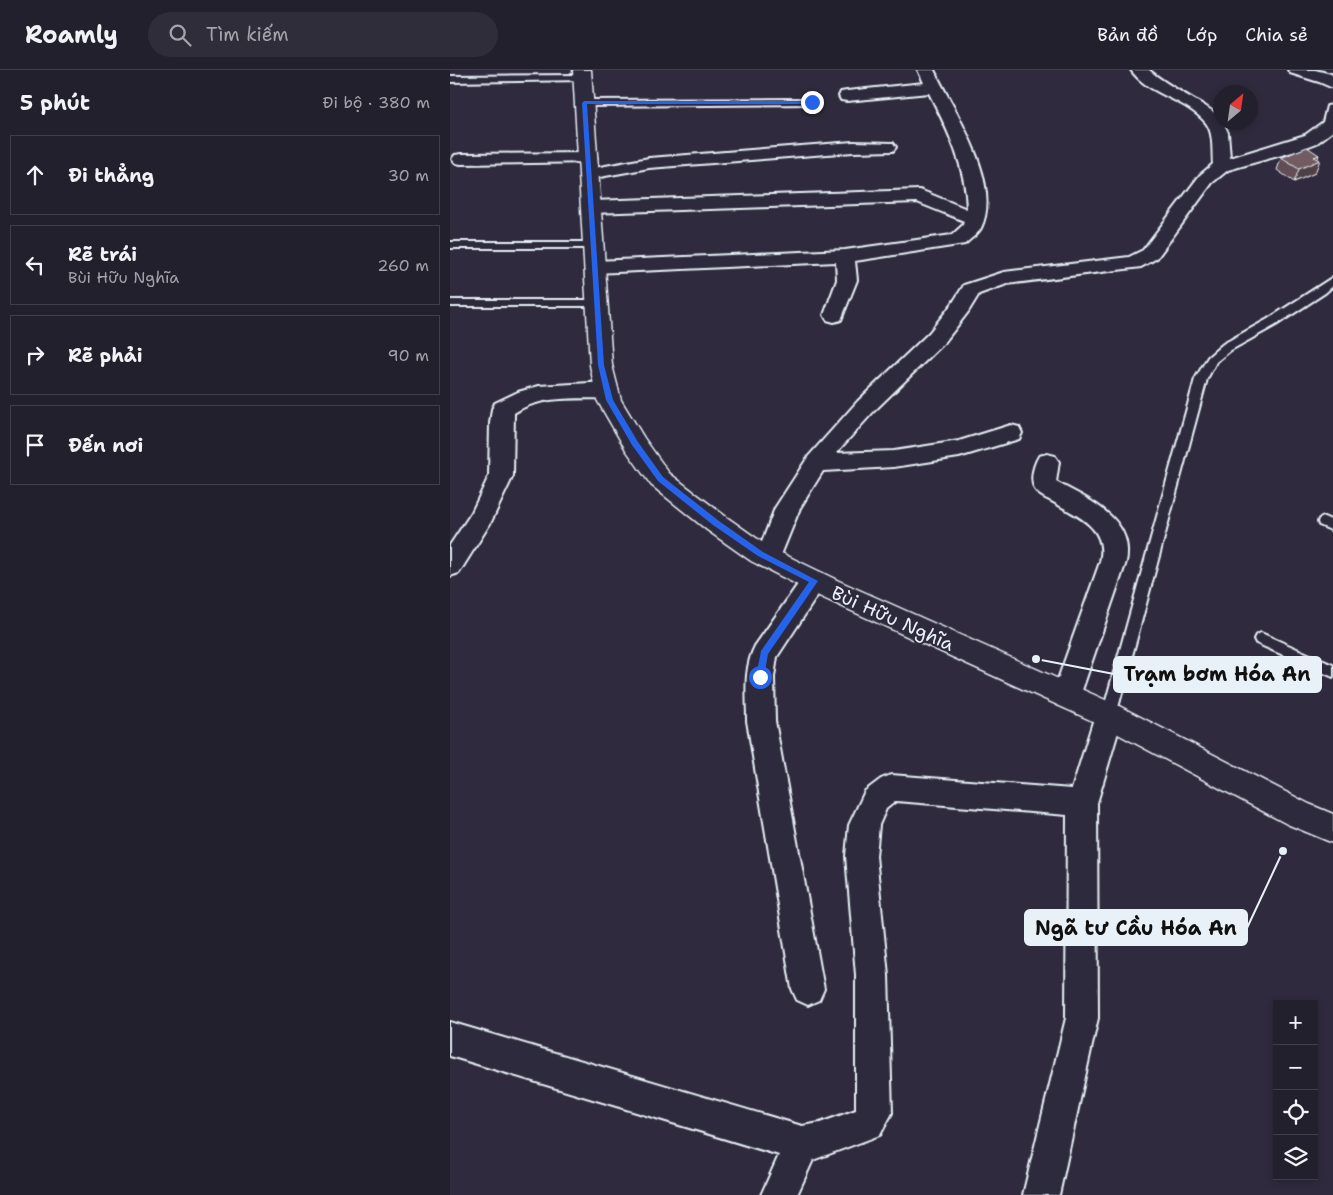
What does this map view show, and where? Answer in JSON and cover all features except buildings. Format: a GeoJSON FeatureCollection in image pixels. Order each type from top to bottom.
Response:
{"type":"FeatureCollection","features":[{"type":"Feature","properties":{"kind":"main road","name":"Bùi Hữu Nghĩa"},"geometry":{"type":"LineString","coordinates":[[583,74],[601,365],[610,400],[635,444],[660,479],[716,523],[768,558],[814,581],[1109,715],[1298,814],[1333,829]]}},
{"type":"Feature","properties":{"kind":"street"},"geometry":{"type":"LineString","coordinates":[[594,256],[845,256],[958,240],[966,236],[978,209],[977,196],[965,148],[926,70]]}},
{"type":"Feature","properties":{"kind":"street"},"geometry":{"type":"LineString","coordinates":[[1139,70],[1159,87],[1197,107],[1214,121],[1219,133],[1222,166]]}},
{"type":"Feature","properties":{"kind":"street"},"geometry":{"type":"LineString","coordinates":[[1296,70],[1325,78],[1333,83]]}},
{"type":"Feature","properties":{"kind":"street"},"geometry":{"type":"LineString","coordinates":[[847,96],[934,87]]}},
{"type":"Feature","properties":{"kind":"street"},"geometry":{"type":"LineString","coordinates":[[768,558],[790,502],[816,463],[867,405],[930,346],[961,309],[971,290],[1004,278],[1134,263],[1150,254],[1206,179],[1222,166],[1255,158],[1311,138],[1331,124],[1333,110]]}},
{"type":"Feature","properties":{"kind":"street"},"geometry":{"type":"LineString","coordinates":[[461,159],[588,166],[887,146]]}},
{"type":"Feature","properties":{"kind":"street"},"geometry":{"type":"LineString","coordinates":[[591,207],[920,196],[974,219]]}},
{"type":"Feature","properties":{"kind":"street"},"geometry":{"type":"LineString","coordinates":[[834,315],[847,280],[845,256]]}},
{"type":"Feature","properties":{"kind":"street"},"geometry":{"type":"LineString","coordinates":[[450,566],[482,516],[501,476],[501,423],[503,409],[513,401],[530,394],[607,390]]}},
{"type":"Feature","properties":{"kind":"street"},"geometry":{"type":"LineString","coordinates":[[816,463],[894,459],[959,449],[1011,433]]}},
{"type":"Feature","properties":{"kind":"street"},"geometry":{"type":"LineString","coordinates":[[1047,462],[1044,480],[1046,487],[1098,517],[1111,533],[1115,546],[1114,562],[1066,696]]}},
{"type":"Feature","properties":{"kind":"street"},"geometry":{"type":"LineString","coordinates":[[808,989],[761,721],[760,677],[764,654],[814,581]]}},
{"type":"Feature","properties":{"kind":"street"},"geometry":{"type":"LineString","coordinates":[[1040,1195],[1082,1018],[1082,803],[1109,715]]}},
{"type":"Feature","properties":{"kind":"street"},"geometry":{"type":"LineString","coordinates":[[450,1040],[811,1143],[868,1124],[875,1112],[872,976],[861,856],[864,825],[876,800],[891,788],[1082,803]]}},
{"type":"Feature","properties":{"kind":"street"},"geometry":{"type":"LineString","coordinates":[[779,1195],[811,1143]]}},
{"type":"Feature","properties":{"kind":"lane"},"geometry":{"type":"LineString","coordinates":[[450,79],[583,74]]}},
{"type":"Feature","properties":{"kind":"lane"},"geometry":{"type":"LineString","coordinates":[[584,103],[812,102]]}},
{"type":"Feature","properties":{"kind":"lane"},"geometry":{"type":"LineString","coordinates":[[450,245],[594,256]]}},
{"type":"Feature","properties":{"kind":"lane"},"geometry":{"type":"LineString","coordinates":[[1109,715],[1201,379],[1212,360],[1227,347],[1272,322],[1321,291],[1333,280]]}},
{"type":"Feature","properties":{"kind":"lane"},"geometry":{"type":"LineString","coordinates":[[450,303],[597,303]]}},
{"type":"Feature","properties":{"kind":"lane"},"geometry":{"type":"LineString","coordinates":[[1261,639],[1333,671]]}},
{"type":"Feature","properties":{"kind":"place","name":"Trạm bơm Hóa An"},"geometry":{"type":"Point","coordinates":[1036,659]}},
{"type":"Feature","properties":{"kind":"place","name":"Ngã tư Cầu Hóa An"},"geometry":{"type":"Point","coordinates":[1283,851]}},
{"type":"Feature","properties":{"kind":"route"},"geometry":{"type":"LineString","coordinates":[[760,677],[764,654],[814,581],[760,554],[716,523],[660,479],[635,444],[610,400],[601,365],[584,103],[812,102]]}}]}
